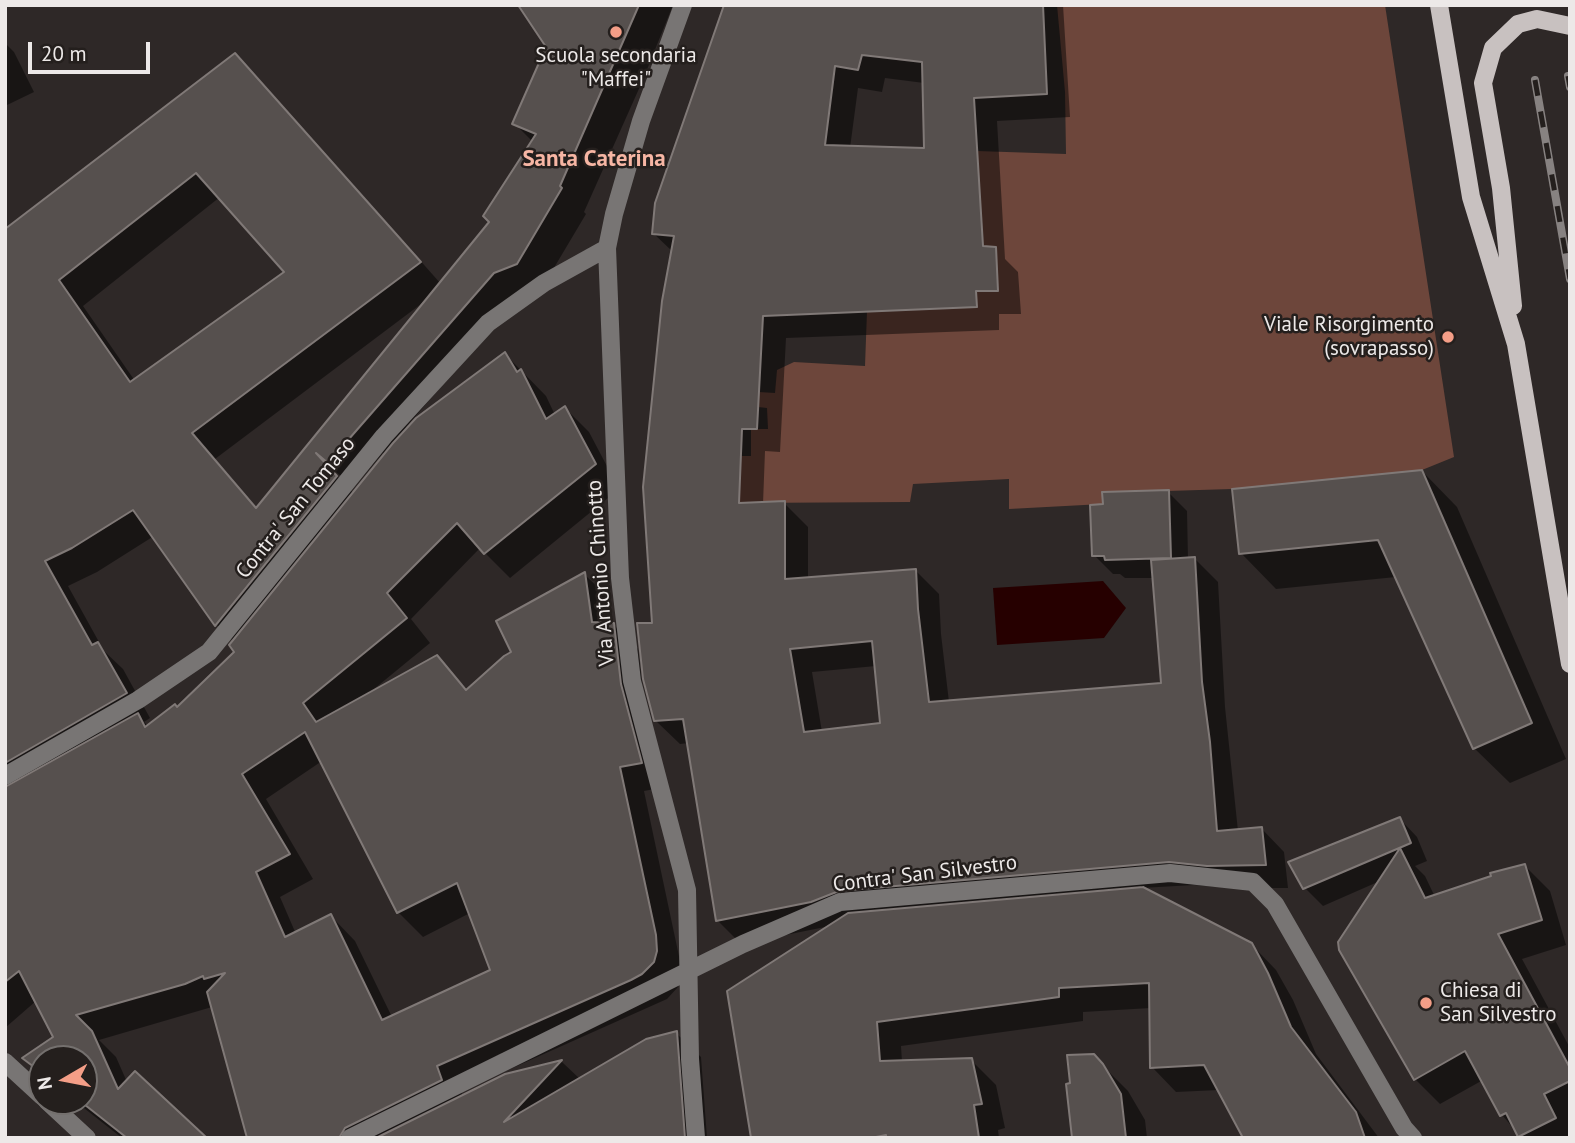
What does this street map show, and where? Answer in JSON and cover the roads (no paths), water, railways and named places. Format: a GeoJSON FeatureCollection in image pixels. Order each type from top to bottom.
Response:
{"type":"FeatureCollection","features":[{"type":"Feature","properties":{"kind":"main road"},"geometry":{"type":"LineString","coordinates":[[1439,5],[1471,197],[1516,344]]}},
{"type":"Feature","properties":{"kind":"main road"},"geometry":{"type":"LineString","coordinates":[[1570,26],[1537,19],[1518,24],[1493,48],[1483,83],[1501,188],[1516,344],[1570,664]]}},
{"type":"Feature","properties":{"kind":"street","name":"Via Antonio Chinotto"},"geometry":{"type":"LineString","coordinates":[[683,5],[641,121],[607,247],[621,591],[632,681],[687,890],[690,1059],[696,1138]]}},
{"type":"Feature","properties":{"kind":"street","name":"Contra' San Tomaso"},"geometry":{"type":"LineString","coordinates":[[5,776],[138,700],[209,652],[384,436],[488,323],[544,283],[607,247]]}},
{"type":"Feature","properties":{"kind":"street","name":"Contra' San Silvestro"},"geometry":{"type":"LineString","coordinates":[[350,1138],[743,944],[840,902],[1170,873],[1253,882],[1275,904],[1404,1128],[1413,1138]]}},
{"type":"Feature","properties":{"kind":"street"},"geometry":{"type":"LineString","coordinates":[[5,1062],[28,1083]]}},
{"type":"Feature","properties":{"kind":"street"},"geometry":{"type":"LineString","coordinates":[[62,1115],[87,1138]]}},
{"type":"Feature","properties":{"kind":"railway"},"geometry":{"type":"LineString","coordinates":[[1568,76],[1570,87]]}},
{"type":"Feature","properties":{"kind":"railway"},"geometry":{"type":"LineString","coordinates":[[1535,80],[1570,279]]}},
{"type":"Feature","properties":{"kind":"place","name":"Scuola secondaria \"Maffei\""},"geometry":{"type":"Point","coordinates":[616,32]}},
{"type":"Feature","properties":{"kind":"place","name":"Viale Risorgimento (sovrapasso)"},"geometry":{"type":"Point","coordinates":[1448,337]}},
{"type":"Feature","properties":{"kind":"place","name":"Chiesa di San Silvestro"},"geometry":{"type":"Point","coordinates":[1426,1003]}},
{"type":"Feature","properties":{"kind":"district","name":"Santa Caterina"},"geometry":{"type":"Point","coordinates":[594,159]}}]}
